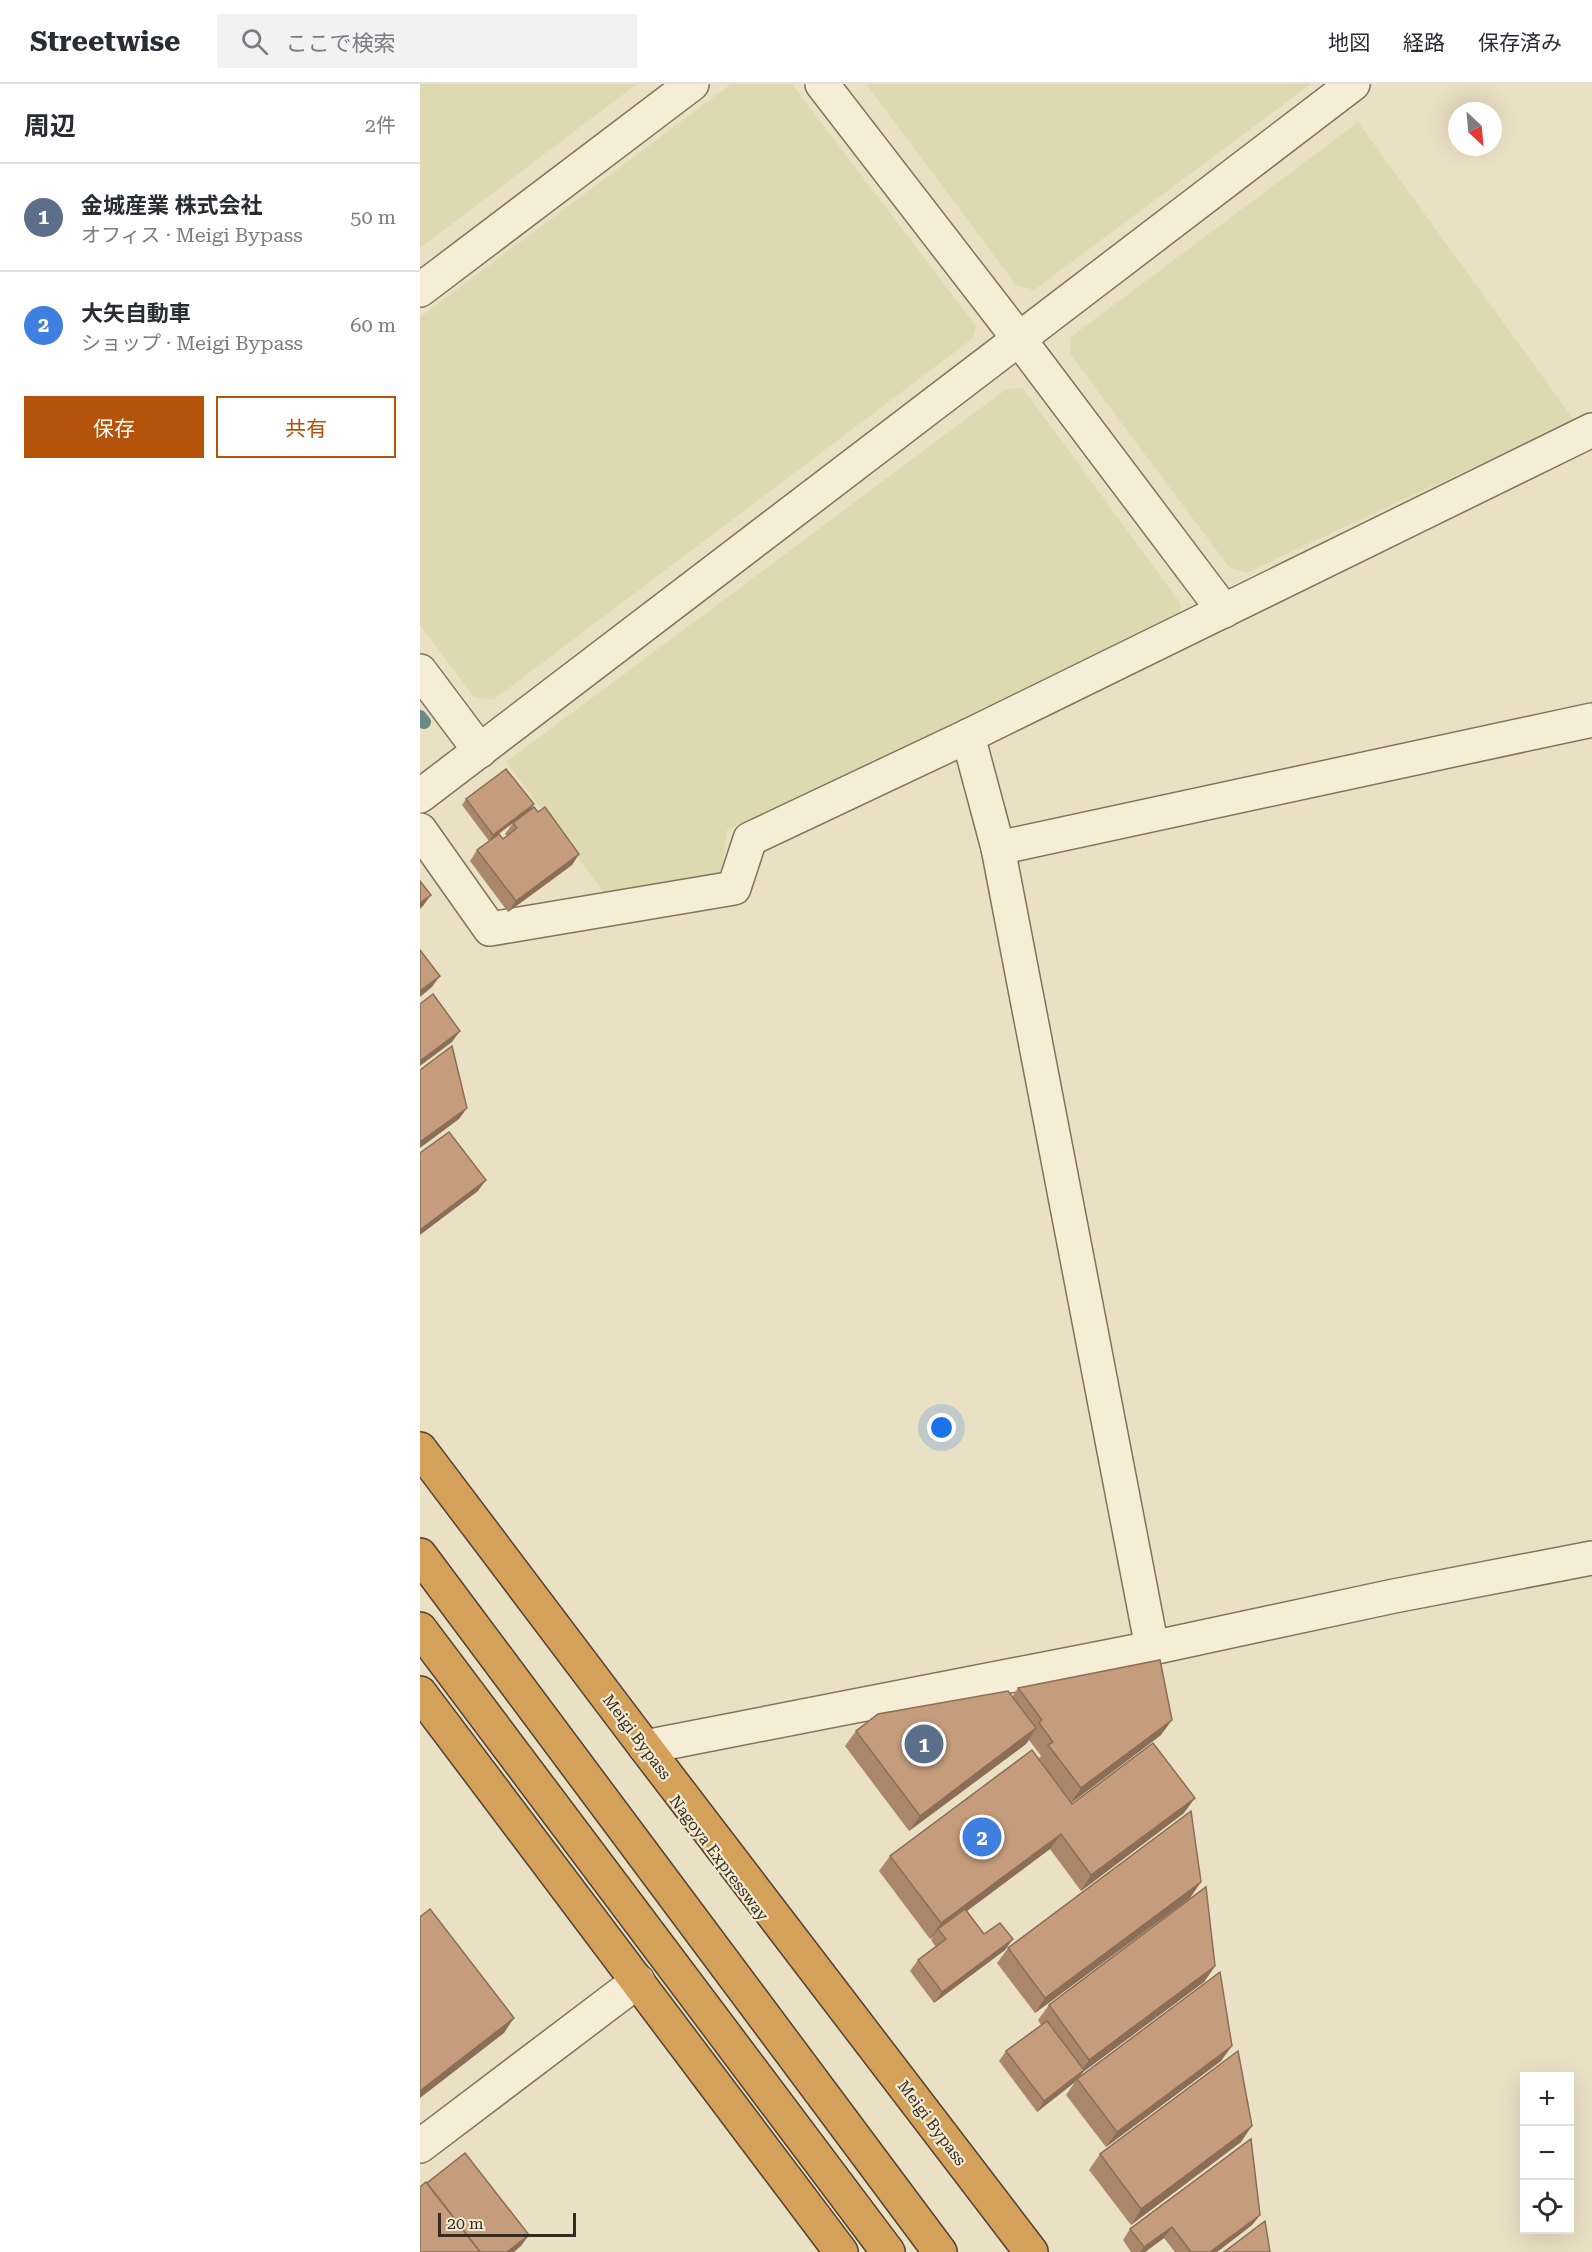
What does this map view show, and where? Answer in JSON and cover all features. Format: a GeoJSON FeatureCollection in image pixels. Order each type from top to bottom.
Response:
{"type":"FeatureCollection","features":[{"type":"Feature","properties":{"kind":"highway","name":"Meigi Bypass"},"geometry":{"type":"LineString","coordinates":[[420,1449],[1031,2252]]}},
{"type":"Feature","properties":{"kind":"highway","name":"Nagoya Expressway"},"geometry":{"type":"LineString","coordinates":[[420,1465],[1018,2252]]}},
{"type":"Feature","properties":{"kind":"highway"},"geometry":{"type":"LineString","coordinates":[[420,1555],[940,2252]]}},
{"type":"Feature","properties":{"kind":"highway"},"geometry":{"type":"LineString","coordinates":[[420,1629],[888,2252]]}},
{"type":"Feature","properties":{"kind":"highway"},"geometry":{"type":"LineString","coordinates":[[420,1693],[841,2252]]}},
{"type":"Feature","properties":{"kind":"street"},"geometry":{"type":"LineString","coordinates":[[420,290],[692,84]]}},
{"type":"Feature","properties":{"kind":"street"},"geometry":{"type":"LineString","coordinates":[[822,84],[1019,339],[1224,611]]}},
{"type":"Feature","properties":{"kind":"street"},"geometry":{"type":"LineString","coordinates":[[420,796],[1353,84]]}},
{"type":"Feature","properties":{"kind":"street"},"geometry":{"type":"LineString","coordinates":[[420,830],[490,929],[734,888],[750,839],[968,736],[1592,430]]}},
{"type":"Feature","properties":{"kind":"street"},"geometry":{"type":"LineString","coordinates":[[420,671],[480,751]]}},
{"type":"Feature","properties":{"kind":"street"},"geometry":{"type":"LineString","coordinates":[[998,848],[1592,720]]}},
{"type":"Feature","properties":{"kind":"street"},"geometry":{"type":"LineString","coordinates":[[968,736],[998,848],[1152,1648]]}},
{"type":"Feature","properties":{"kind":"street"},"geometry":{"type":"LineString","coordinates":[[645,1747],[1152,1648],[1394,1596],[1592,1558]]}},
{"type":"Feature","properties":{"kind":"street"},"geometry":{"type":"LineString","coordinates":[[420,2146],[638,1982]]}},
{"type":"Feature","properties":{"kind":"shaded area"},"geometry":{"type":"Polygon","coordinates":[[[420,84],[637,84],[420,248],[420,84]]]}},
{"type":"Feature","properties":{"kind":"shaded area"},"geometry":{"type":"Polygon","coordinates":[[[731,84],[792,84],[976,326],[972,339],[493,700],[474,697],[420,625],[420,317],[731,84]]]}},
{"type":"Feature","properties":{"kind":"shaded area"},"geometry":{"type":"Polygon","coordinates":[[[866,84],[1311,84],[1034,290],[1016,285],[866,84]]]}},
{"type":"Feature","properties":{"kind":"shaded area"},"geometry":{"type":"Polygon","coordinates":[[[1358,122],[1574,420],[1246,573],[1229,567],[1070,354],[1071,337],[1358,122]]]}},
{"type":"Feature","properties":{"kind":"shaded area"},"geometry":{"type":"Polygon","coordinates":[[[1022,387],[1181,604],[1179,616],[727,830],[722,874],[605,894],[506,762],[1005,390],[1022,387]]]}},
{"type":"Feature","properties":{"kind":"building"},"geometry":{"type":"Polygon","coordinates":[[[506,769],[534,804],[493,835],[466,799],[506,769]]]}},
{"type":"Feature","properties":{"kind":"building"},"geometry":{"type":"Polygon","coordinates":[[[534,807],[538,812],[545,807],[579,854],[516,901],[477,850],[499,834],[503,839],[517,828],[513,823],[534,807]]]}},
{"type":"Feature","properties":{"kind":"building"},"geometry":{"type":"Polygon","coordinates":[[[420,881],[431,895],[420,903],[420,881]]]}},
{"type":"Feature","properties":{"kind":"building"},"geometry":{"type":"Polygon","coordinates":[[[420,950],[440,976],[420,991],[420,950]]]}},
{"type":"Feature","properties":{"kind":"building"},"geometry":{"type":"Polygon","coordinates":[[[433,994],[460,1031],[420,1061],[420,1004],[433,994]]]}},
{"type":"Feature","properties":{"kind":"building"},"geometry":{"type":"Polygon","coordinates":[[[452,1046],[467,1108],[420,1142],[420,1070],[452,1046]]]}},
{"type":"Feature","properties":{"kind":"building"},"geometry":{"type":"Polygon","coordinates":[[[449,1132],[486,1180],[420,1230],[420,1153],[449,1132]]]}},
{"type":"Feature","properties":{"kind":"building"},"geometry":{"type":"Polygon","coordinates":[[[1160,1660],[1172,1720],[1081,1788],[1048,1745],[1053,1742],[1039,1723],[1042,1720],[1018,1688],[1160,1660]]]}},
{"type":"Feature","properties":{"kind":"building"},"geometry":{"type":"Polygon","coordinates":[[[1008,1691],[1036,1728],[920,1816],[856,1731],[878,1714],[1008,1691]]]}},
{"type":"Feature","properties":{"kind":"building"},"geometry":{"type":"Polygon","coordinates":[[[1153,1743],[1195,1798],[1091,1875],[1061,1834],[941,1923],[890,1856],[1032,1750],[1072,1804],[1153,1743]]]}},
{"type":"Feature","properties":{"kind":"building"},"geometry":{"type":"Polygon","coordinates":[[[1191,1811],[1201,1882],[1045,1998],[1008,1948],[1191,1811]]]}},
{"type":"Feature","properties":{"kind":"building"},"geometry":{"type":"Polygon","coordinates":[[[1206,1887],[1215,1966],[1089,2060],[1049,2005],[1206,1887]]]}},
{"type":"Feature","properties":{"kind":"building"},"geometry":{"type":"Polygon","coordinates":[[[430,1909],[514,2018],[420,2091],[420,1917],[430,1909]]]}},
{"type":"Feature","properties":{"kind":"building"},"geometry":{"type":"Polygon","coordinates":[[[965,1909],[984,1934],[1000,1923],[1013,1939],[942,1992],[918,1960],[946,1939],[938,1929],[965,1909]]]}},
{"type":"Feature","properties":{"kind":"building"},"geometry":{"type":"Polygon","coordinates":[[[1220,1972],[1232,2046],[1117,2132],[1077,2079],[1220,1972]]]}},
{"type":"Feature","properties":{"kind":"building"},"geometry":{"type":"Polygon","coordinates":[[[1047,2021],[1084,2070],[1044,2101],[1006,2051],[1047,2021]]]}},
{"type":"Feature","properties":{"kind":"building"},"geometry":{"type":"Polygon","coordinates":[[[1238,2051],[1252,2126],[1141,2209],[1100,2154],[1238,2051]]]}},
{"type":"Feature","properties":{"kind":"building"},"geometry":{"type":"Polygon","coordinates":[[[1251,2139],[1260,2215],[1210,2252],[1191,2252],[1172,2227],[1144,2247],[1130,2229],[1251,2139]]]}},
{"type":"Feature","properties":{"kind":"building"},"geometry":{"type":"Polygon","coordinates":[[[465,2153],[529,2235],[507,2252],[480,2252],[427,2183],[465,2153]]]}},
{"type":"Feature","properties":{"kind":"building"},"geometry":{"type":"Polygon","coordinates":[[[426,2182],[480,2252],[420,2252],[420,2187],[426,2182]]]}},
{"type":"Feature","properties":{"kind":"building"},"geometry":{"type":"Polygon","coordinates":[[[1265,2221],[1270,2252],[1224,2252],[1265,2221]]]}},
{"type":"Feature","properties":{"kind":"waterway"},"geometry":{"type":"LineString","coordinates":[[420,717],[424,722]]}},
{"type":"Feature","properties":{"kind":"place","name":"金城産業 株式会社"},"geometry":{"type":"Point","coordinates":[924,1744]}},
{"type":"Feature","properties":{"kind":"place","name":"大矢自動車"},"geometry":{"type":"Point","coordinates":[982,1837]}}]}
